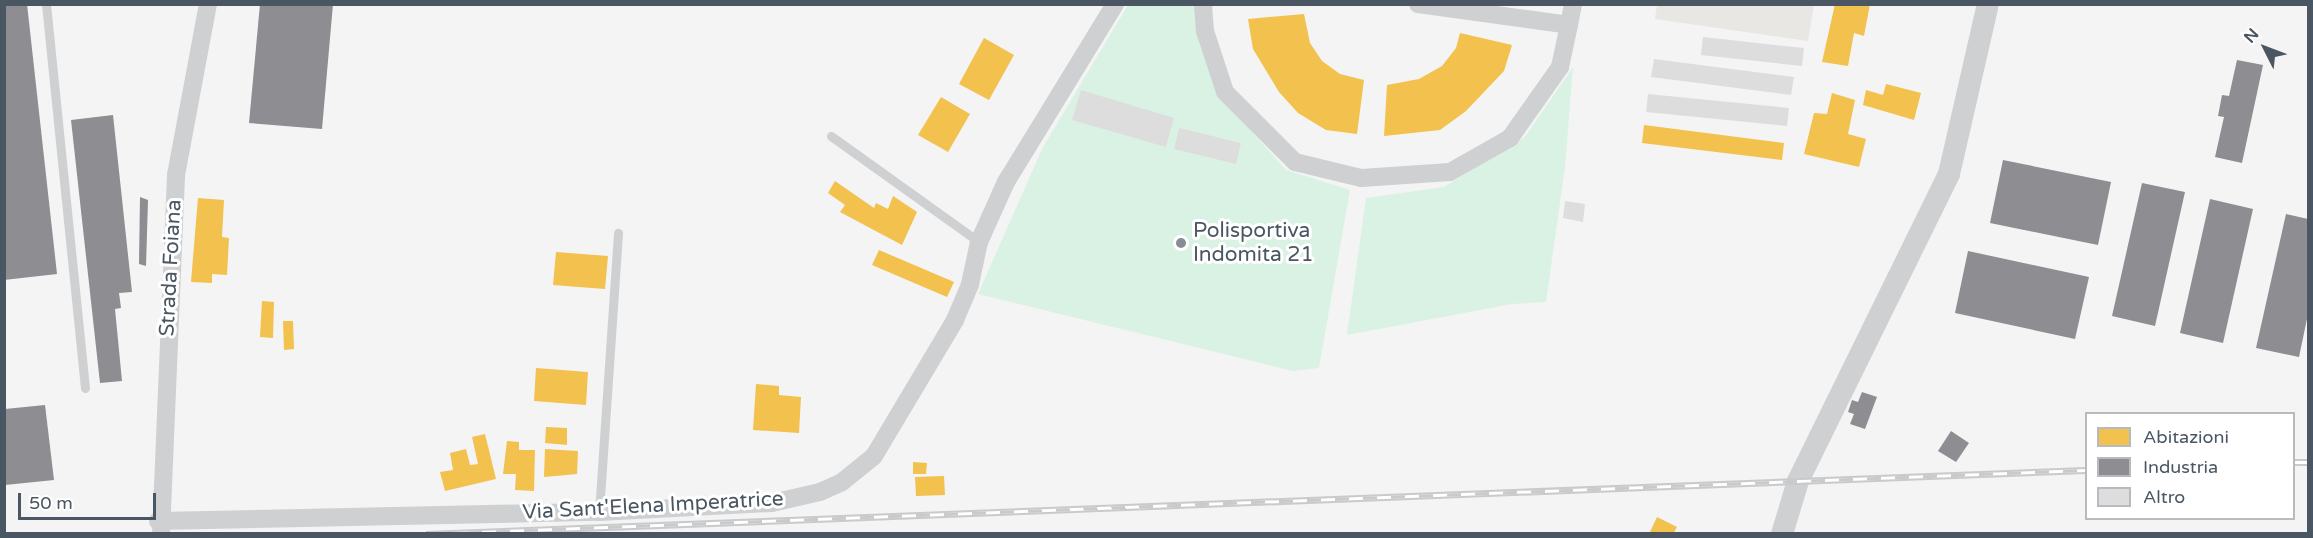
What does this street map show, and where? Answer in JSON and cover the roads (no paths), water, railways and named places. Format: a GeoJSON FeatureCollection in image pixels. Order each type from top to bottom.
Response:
{"type":"FeatureCollection","features":[{"type":"Feature","properties":{"kind":"street","name":"Strada Foiana"},"geometry":{"type":"LineString","coordinates":[[160,527],[176,175],[208,4]]}},
{"type":"Feature","properties":{"kind":"street","name":"Via Sant'Elena Imperatrice"},"geometry":{"type":"LineString","coordinates":[[160,527],[599,512],[772,503],[820,492],[842,482],[874,456],[955,320],[970,284],[979,242],[1006,182],[1115,4]]}},
{"type":"Feature","properties":{"kind":"street"},"geometry":{"type":"LineString","coordinates":[[1203,4],[1205,31],[1225,92],[1295,162],[1361,178],[1450,172],[1510,138],[1560,67],[1573,4]]}},
{"type":"Feature","properties":{"kind":"street"},"geometry":{"type":"LineString","coordinates":[[1418,4],[1569,26]]}},
{"type":"Feature","properties":{"kind":"street"},"geometry":{"type":"LineString","coordinates":[[1782,534],[1798,481],[1864,345],[1888,304],[1949,174],[1988,4]]}},
{"type":"Feature","properties":{"kind":"lane"},"geometry":{"type":"LineString","coordinates":[[46,4],[85,388]]}},
{"type":"Feature","properties":{"kind":"lane"},"geometry":{"type":"LineString","coordinates":[[831,136],[979,242]]}},
{"type":"Feature","properties":{"kind":"lane"},"geometry":{"type":"LineString","coordinates":[[599,512],[618,232]]}},
{"type":"Feature","properties":{"kind":"railway"},"geometry":{"type":"LineString","coordinates":[[2295,462],[2308,462]]}},
{"type":"Feature","properties":{"kind":"railway"},"geometry":{"type":"LineString","coordinates":[[426,534],[2085,470]]}},
{"type":"Feature","properties":{"kind":"place","name":"Polisportiva Indomita 21"},"geometry":{"type":"Point","coordinates":[1181,243]}}]}
